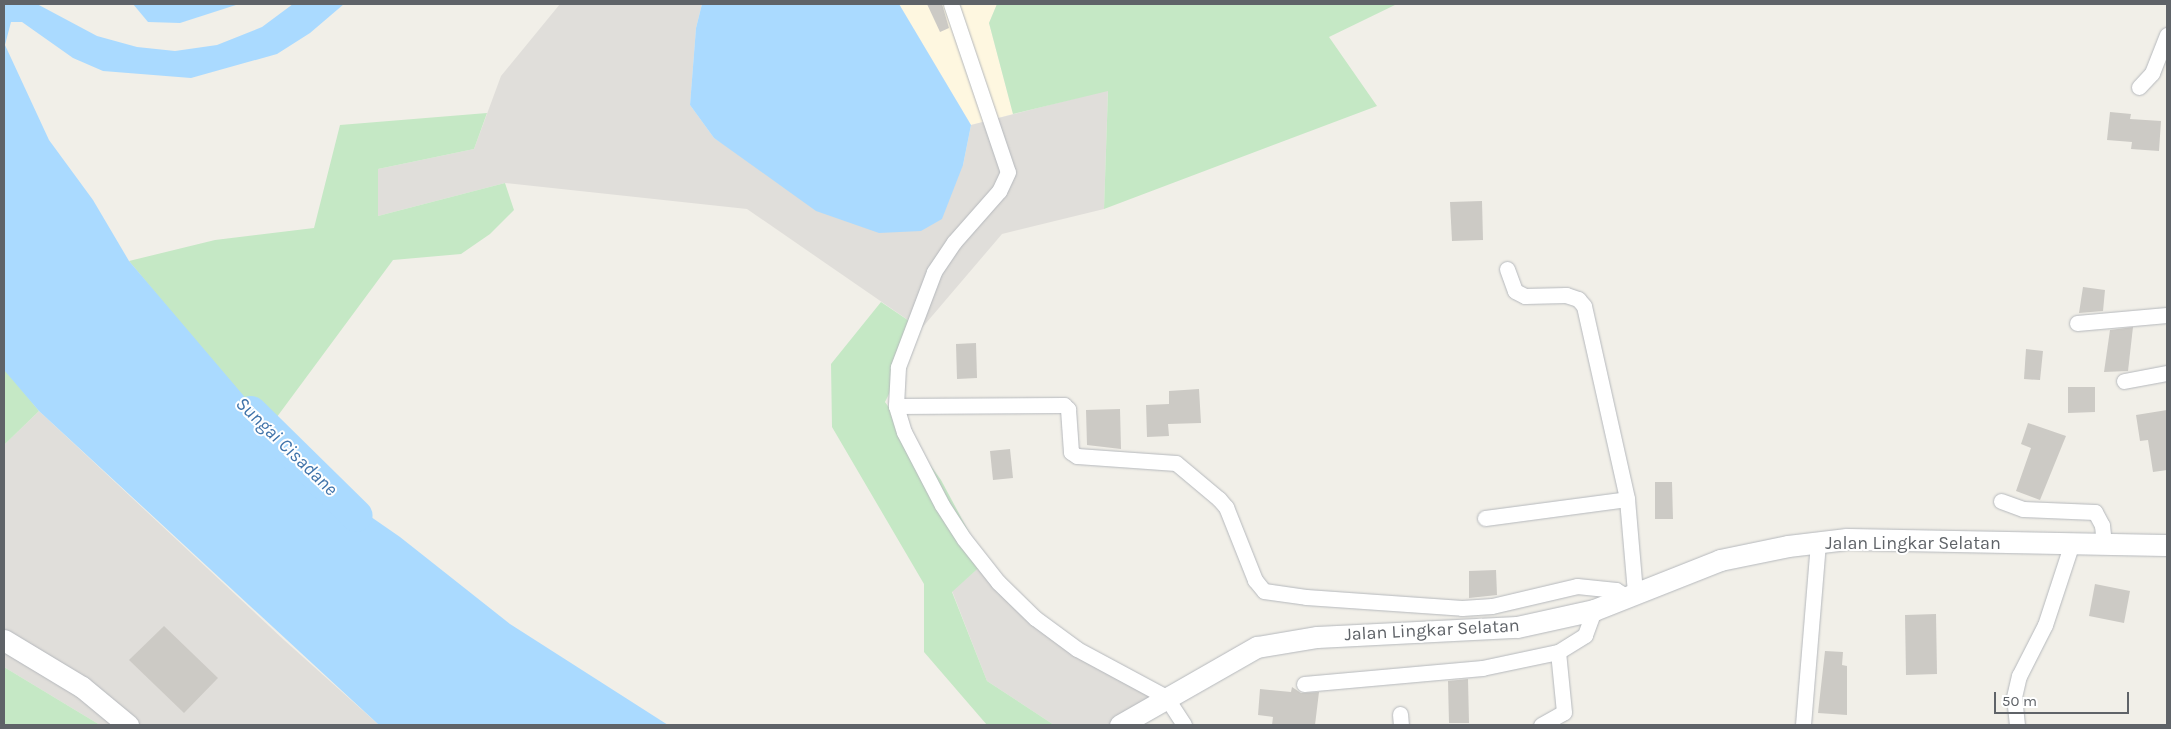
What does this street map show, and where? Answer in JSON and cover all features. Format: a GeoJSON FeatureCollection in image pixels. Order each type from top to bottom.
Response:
{"type":"FeatureCollection","features":[{"type":"Feature","properties":{"kind":"main road","name":"Jalan Lingkar Selatan"},"geometry":{"type":"LineString","coordinates":[[1122,724],[1240,654],[1276,642],[1356,634],[1450,633],[1517,627],[1594,610],[1720,560],[1818,542],[1847,539],[2071,546],[2167,545]]}},
{"type":"Feature","properties":{"kind":"main road"},"geometry":{"type":"LineString","coordinates":[[4,640],[82,687],[128,725]]}},
{"type":"Feature","properties":{"kind":"street"},"geometry":{"type":"LineString","coordinates":[[951,4],[1008,172],[1005,183],[954,242],[934,272],[898,367],[896,406],[904,432],[942,504],[964,539],[998,582],[1035,618],[1076,648],[1166,697],[1184,725]]}},
{"type":"Feature","properties":{"kind":"street"},"geometry":{"type":"LineString","coordinates":[[2139,87],[2152,73],[2167,35]]}},
{"type":"Feature","properties":{"kind":"street"},"geometry":{"type":"LineString","coordinates":[[896,406],[1064,405],[1068,409],[1072,452],[1076,456],[1176,463],[1219,499],[1236,529],[1255,580],[1264,590],[1306,597],[1462,608],[1492,606],[1577,586],[1607,588],[1631,595],[1627,499],[1584,306],[1578,299],[1566,295],[1525,296],[1515,291],[1508,269]]}},
{"type":"Feature","properties":{"kind":"street"},"geometry":{"type":"LineString","coordinates":[[2077,323],[2167,315]]}},
{"type":"Feature","properties":{"kind":"street"},"geometry":{"type":"LineString","coordinates":[[2124,381],[2167,373]]}},
{"type":"Feature","properties":{"kind":"street"},"geometry":{"type":"LineString","coordinates":[[1485,518],[1627,499]]}},
{"type":"Feature","properties":{"kind":"street"},"geometry":{"type":"LineString","coordinates":[[2001,501],[2023,509],[2095,512],[2102,525],[2104,545]]}},
{"type":"Feature","properties":{"kind":"street"},"geometry":{"type":"LineString","coordinates":[[1803,725],[1818,542]]}},
{"type":"Feature","properties":{"kind":"street"},"geometry":{"type":"LineString","coordinates":[[2017,725],[2014,697],[2019,676],[2045,625],[2071,546]]}},
{"type":"Feature","properties":{"kind":"street"},"geometry":{"type":"LineString","coordinates":[[1304,684],[1482,668],[1558,652],[1585,635],[1594,610]]}},
{"type":"Feature","properties":{"kind":"street"},"geometry":{"type":"LineString","coordinates":[[1541,725],[1564,712],[1558,652]]}},
{"type":"Feature","properties":{"kind":"shaded area"},"geometry":{"type":"Polygon","coordinates":[[[560,4],[702,4],[696,28],[690,105],[714,138],[751,162],[963,165],[971,125],[1108,90],[1104,209],[1002,234],[921,329],[747,209],[505,183],[378,216],[378,169],[474,149],[501,76],[560,4]]]}},
{"type":"Feature","properties":{"kind":"shaded area"},"geometry":{"type":"Polygon","coordinates":[[[899,4],[997,4],[989,23],[1013,114],[971,125],[899,4]]]}},
{"type":"Feature","properties":{"kind":"shaded area"},"geometry":{"type":"Polygon","coordinates":[[[39,411],[284,640],[379,725],[100,725],[4,667],[4,445],[39,411]]]}},
{"type":"Feature","properties":{"kind":"shaded area"},"geometry":{"type":"Polygon","coordinates":[[[985,562],[1013,604],[1166,698],[1116,725],[1054,725],[987,681],[952,591],[985,562]]]}},
{"type":"Feature","properties":{"kind":"green space"},"geometry":{"type":"Polygon","coordinates":[[[997,4],[1397,4],[1329,37],[1377,106],[1104,209],[1108,91],[1013,114],[989,23],[997,4]]]}},
{"type":"Feature","properties":{"kind":"green space"},"geometry":{"type":"Polygon","coordinates":[[[487,113],[474,149],[378,169],[378,216],[505,183],[514,210],[490,234],[461,254],[393,260],[268,429],[129,261],[215,240],[314,228],[340,125],[487,113]]]}},
{"type":"Feature","properties":{"kind":"green space"},"geometry":{"type":"Polygon","coordinates":[[[881,302],[921,329],[885,402],[941,480],[985,562],[952,592],[987,681],[1054,725],[987,725],[924,652],[924,584],[832,427],[831,364],[881,302]]]}},
{"type":"Feature","properties":{"kind":"green space"},"geometry":{"type":"Polygon","coordinates":[[[4,368],[39,411],[4,445],[4,368]]]}},
{"type":"Feature","properties":{"kind":"green space"},"geometry":{"type":"Polygon","coordinates":[[[4,667],[100,725],[4,725],[4,667]]]}},
{"type":"Feature","properties":{"kind":"water"},"geometry":{"type":"Polygon","coordinates":[[[4,4],[37,4],[97,36],[137,47],[175,51],[217,45],[262,27],[293,4],[344,4],[310,33],[277,54],[191,78],[103,71],[73,58],[22,22],[11,22],[5,45],[49,140],[93,200],[129,261],[312,476],[400,537],[510,624],[668,725],[379,725],[39,411],[4,370],[4,4]]]}},
{"type":"Feature","properties":{"kind":"water"},"geometry":{"type":"Polygon","coordinates":[[[133,4],[239,4],[180,23],[148,22],[133,4]]]}},
{"type":"Feature","properties":{"kind":"water"},"geometry":{"type":"Polygon","coordinates":[[[702,4],[899,4],[971,125],[963,165],[942,219],[921,231],[879,233],[816,211],[714,138],[690,105],[696,28],[702,4]]]}},
{"type":"Feature","properties":{"kind":"building"},"geometry":{"type":"Polygon","coordinates":[[[927,4],[942,4],[949,28],[940,32],[927,4]]]}},
{"type":"Feature","properties":{"kind":"building"},"geometry":{"type":"Polygon","coordinates":[[[2110,112],[2131,114],[2130,119],[2161,121],[2159,151],[2131,149],[2132,142],[2107,140],[2110,112]]]}},
{"type":"Feature","properties":{"kind":"building"},"geometry":{"type":"Polygon","coordinates":[[[1482,201],[1483,240],[1452,241],[1450,202],[1482,201]]]}},
{"type":"Feature","properties":{"kind":"building"},"geometry":{"type":"Polygon","coordinates":[[[2083,287],[2105,290],[2103,311],[2079,313],[2083,287]]]}},
{"type":"Feature","properties":{"kind":"building"},"geometry":{"type":"Polygon","coordinates":[[[2133,327],[2128,371],[2104,372],[2110,330],[2133,327]]]}},
{"type":"Feature","properties":{"kind":"building"},"geometry":{"type":"Polygon","coordinates":[[[976,343],[977,378],[957,379],[956,344],[976,343]]]}},
{"type":"Feature","properties":{"kind":"building"},"geometry":{"type":"Polygon","coordinates":[[[2026,349],[2043,351],[2040,380],[2024,379],[2026,349]]]}},
{"type":"Feature","properties":{"kind":"building"},"geometry":{"type":"Polygon","coordinates":[[[2068,387],[2095,387],[2095,412],[2068,413],[2068,387]]]}},
{"type":"Feature","properties":{"kind":"building"},"geometry":{"type":"Polygon","coordinates":[[[1199,389],[1201,423],[1168,424],[1169,436],[1147,437],[1146,405],[1169,404],[1169,391],[1199,389]]]}},
{"type":"Feature","properties":{"kind":"building"},"geometry":{"type":"Polygon","coordinates":[[[1120,409],[1121,449],[1087,445],[1086,410],[1120,409]]]}},
{"type":"Feature","properties":{"kind":"building"},"geometry":{"type":"Polygon","coordinates":[[[2167,410],[2167,470],[2153,472],[2148,440],[2140,441],[2136,415],[2167,410]]]}},
{"type":"Feature","properties":{"kind":"building"},"geometry":{"type":"Polygon","coordinates":[[[2028,423],[2066,436],[2040,500],[2016,491],[2031,448],[2021,444],[2028,423]]]}},
{"type":"Feature","properties":{"kind":"building"},"geometry":{"type":"Polygon","coordinates":[[[1010,449],[1013,478],[993,480],[990,451],[1010,449]]]}},
{"type":"Feature","properties":{"kind":"building"},"geometry":{"type":"Polygon","coordinates":[[[1655,482],[1672,482],[1673,519],[1655,519],[1655,482]]]}},
{"type":"Feature","properties":{"kind":"building"},"geometry":{"type":"Polygon","coordinates":[[[1496,570],[1497,595],[1469,598],[1469,571],[1496,570]]]}},
{"type":"Feature","properties":{"kind":"building"},"geometry":{"type":"Polygon","coordinates":[[[2095,584],[2130,591],[2124,623],[2089,616],[2095,584]]]}},
{"type":"Feature","properties":{"kind":"building"},"geometry":{"type":"Polygon","coordinates":[[[1936,614],[1937,674],[1906,675],[1905,615],[1936,614]]]}},
{"type":"Feature","properties":{"kind":"building"},"geometry":{"type":"Polygon","coordinates":[[[164,626],[218,678],[184,713],[129,660],[164,626]]]}},
{"type":"Feature","properties":{"kind":"building"},"geometry":{"type":"Polygon","coordinates":[[[1825,651],[1843,652],[1842,665],[1847,666],[1847,715],[1818,713],[1825,651]]]}},
{"type":"Feature","properties":{"kind":"building"},"geometry":{"type":"Polygon","coordinates":[[[1468,679],[1469,723],[1449,723],[1448,681],[1468,679]]]}},
{"type":"Feature","properties":{"kind":"building"},"geometry":{"type":"Polygon","coordinates":[[[1292,687],[1301,693],[1319,692],[1315,725],[1272,725],[1273,717],[1258,715],[1260,689],[1291,692],[1292,687]]]}},
{"type":"Feature","properties":{"kind":"waterway","name":"Sungai Cisadane"},"geometry":{"type":"LineString","coordinates":[[251,412],[357,516]]}}]}
